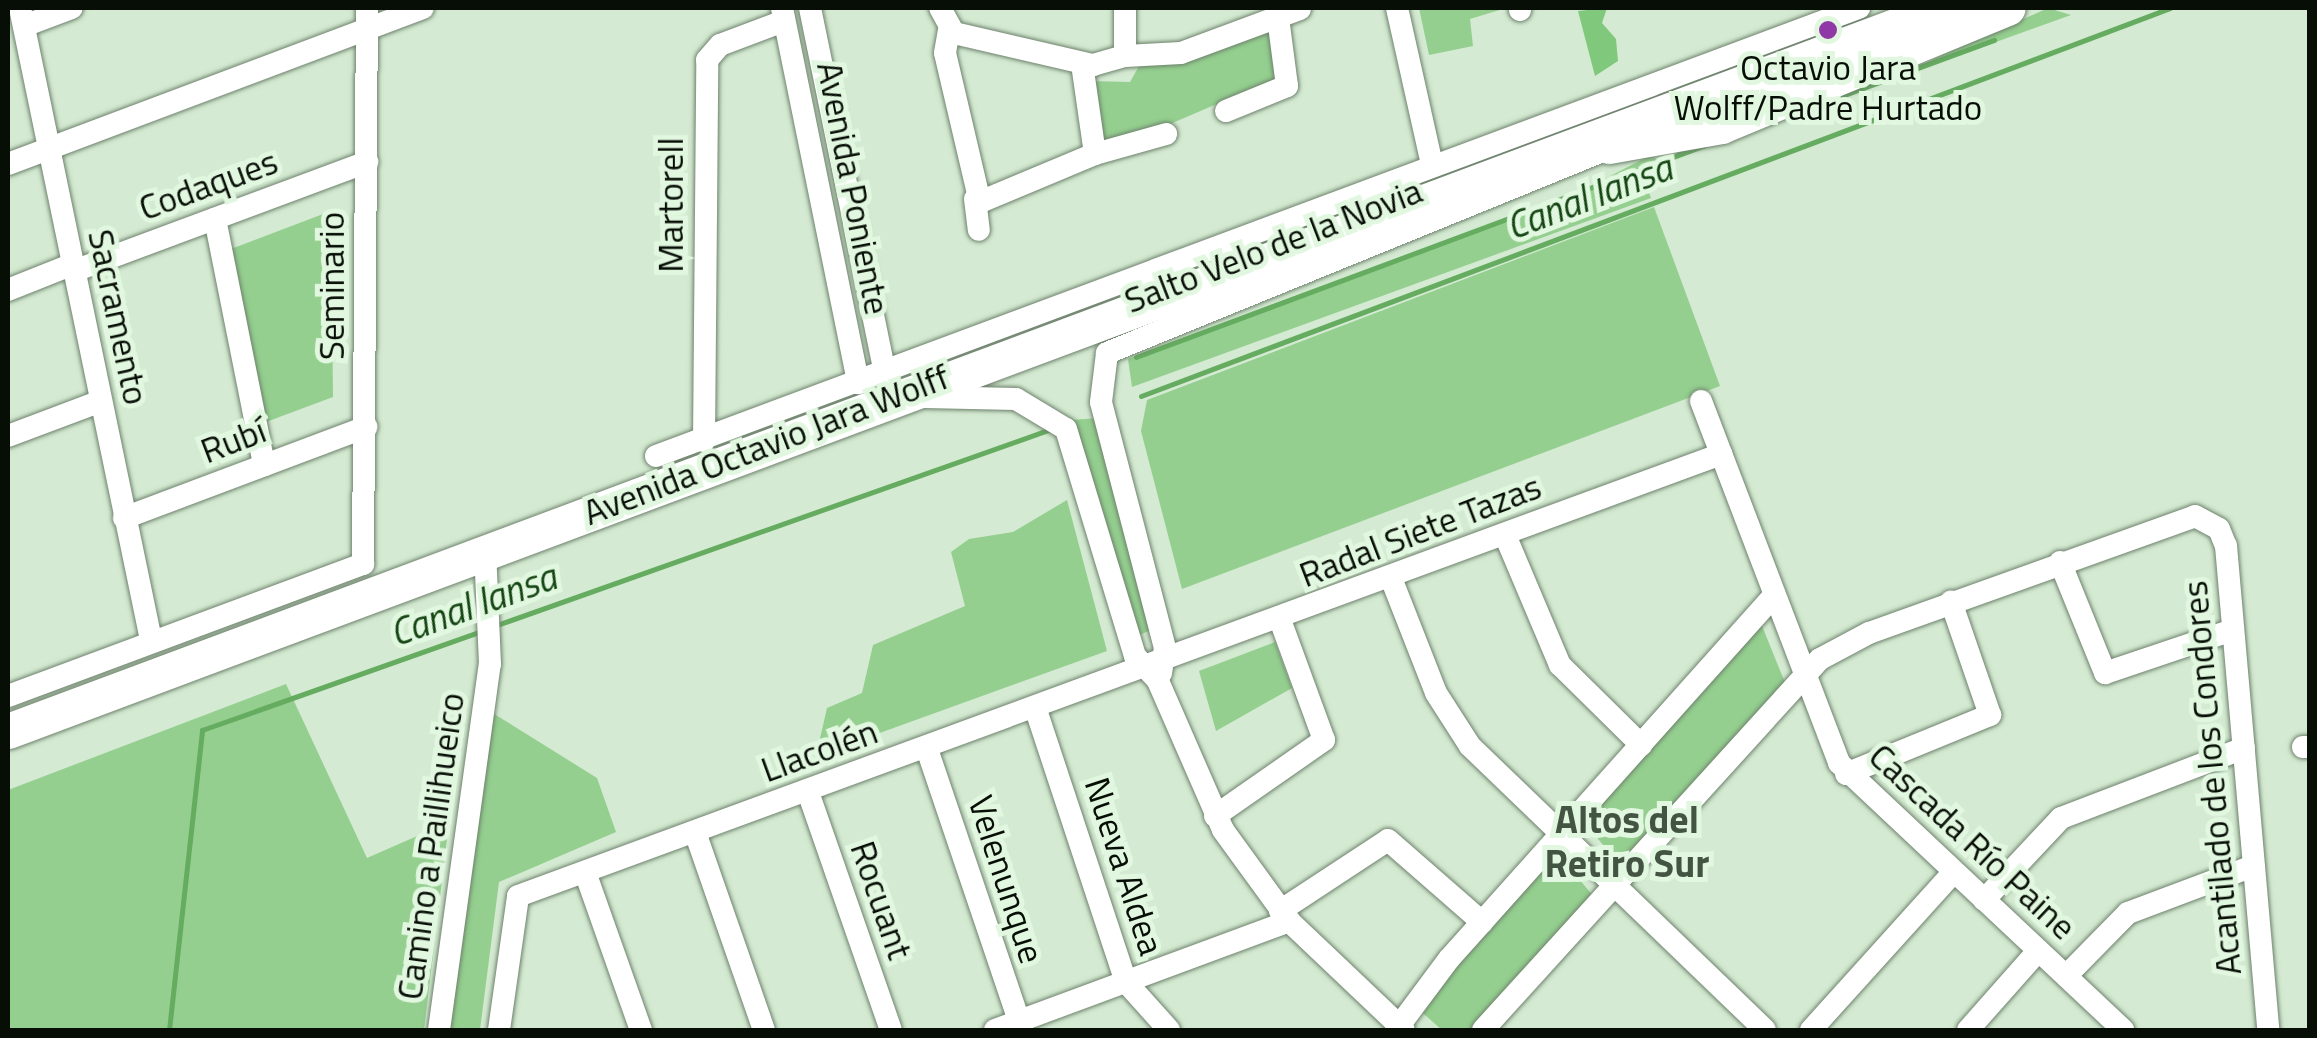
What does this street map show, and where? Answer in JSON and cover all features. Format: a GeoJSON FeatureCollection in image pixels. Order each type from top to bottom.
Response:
{"type":"FeatureCollection","features":[{"type":"Feature","properties":{"kind":"main road","name":"Avenida Octavio Jara Wolff"},"geometry":{"type":"LineString","coordinates":[[8,730],[485,551],[876,384],[1524,158],[1923,11]]}},
{"type":"Feature","properties":{"kind":"main road","name":"Avenida Octavio Jara Wolff"},"geometry":{"type":"LineString","coordinates":[[1524,158],[1721,126],[1990,12]]}},
{"type":"Feature","properties":{"kind":"main road"},"geometry":{"type":"LineString","coordinates":[[8,706],[130,685]]}},
{"type":"Feature","properties":{"kind":"street"},"geometry":{"type":"LineString","coordinates":[[22,17],[72,8]]}},
{"type":"Feature","properties":{"kind":"street"},"geometry":{"type":"LineString","coordinates":[[8,164],[367,18],[424,8]]}},
{"type":"Feature","properties":{"kind":"street","name":"Avenida Poniente"},"geometry":{"type":"LineString","coordinates":[[810,8],[876,384]]}},
{"type":"Feature","properties":{"kind":"street"},"geometry":{"type":"LineString","coordinates":[[940,8],[949,30],[945,53],[979,230]]}},
{"type":"Feature","properties":{"kind":"street"},"geometry":{"type":"LineString","coordinates":[[1125,8],[1125,56]]}},
{"type":"Feature","properties":{"kind":"street"},"geometry":{"type":"LineString","coordinates":[[1397,8],[1432,164]]}},
{"type":"Feature","properties":{"kind":"street","name":"Avenida Octavio Jara Wolff"},"geometry":{"type":"LineString","coordinates":[[656,456],[876,384],[1432,164],[1859,8]]}},
{"type":"Feature","properties":{"kind":"street","name":"Avenida Poniente"},"geometry":{"type":"LineString","coordinates":[[783,14],[876,384]]}},
{"type":"Feature","properties":{"kind":"street","name":"Martorell"},"geometry":{"type":"LineString","coordinates":[[704,441],[707,60],[720,45],[783,14]]}},
{"type":"Feature","properties":{"kind":"street"},"geometry":{"type":"LineString","coordinates":[[949,30],[1082,64],[1125,56],[1182,53],[1289,14],[1286,86]]}},
{"type":"Feature","properties":{"kind":"street","name":"Sacramento"},"geometry":{"type":"LineString","coordinates":[[22,17],[151,640]]}},
{"type":"Feature","properties":{"kind":"street","name":"Seminario"},"geometry":{"type":"LineString","coordinates":[[151,640],[363,564],[367,18]]}},
{"type":"Feature","properties":{"kind":"street"},"geometry":{"type":"LineString","coordinates":[[1082,64],[1095,154]]}},
{"type":"Feature","properties":{"kind":"street"},"geometry":{"type":"LineString","coordinates":[[1226,111],[1310,80]]}},
{"type":"Feature","properties":{"kind":"street"},"geometry":{"type":"LineString","coordinates":[[975,199],[1095,154],[1166,134]]}},
{"type":"Feature","properties":{"kind":"street","name":"Salto Velo de la Novia"},"geometry":{"type":"LineString","coordinates":[[1153,672],[1101,402],[1107,352],[1615,146]]}},
{"type":"Feature","properties":{"kind":"street","name":"Codaques"},"geometry":{"type":"LineString","coordinates":[[8,290],[366,162]]}},
{"type":"Feature","properties":{"kind":"street"},"geometry":{"type":"LineString","coordinates":[[214,219],[264,466]]}},
{"type":"Feature","properties":{"kind":"street","name":"Salto Velo de la Novia"},"geometry":{"type":"LineString","coordinates":[[876,384],[1016,399],[1066,429],[1153,672],[1215,816],[1285,916],[1400,1029]]}},
{"type":"Feature","properties":{"kind":"street"},"geometry":{"type":"LineString","coordinates":[[8,436],[100,401]]}},
{"type":"Feature","properties":{"kind":"street","name":"Cascada Río Paine"},"geometry":{"type":"LineString","coordinates":[[1701,401],[1771,599],[1846,774],[2122,1030]]}},
{"type":"Feature","properties":{"kind":"street","name":"Rubí"},"geometry":{"type":"LineString","coordinates":[[124,518],[366,427]]}},
{"type":"Feature","properties":{"kind":"street","name":"Radal Siete Tazas"},"geometry":{"type":"LineString","coordinates":[[1153,672],[1280,620],[1721,454]]}},
{"type":"Feature","properties":{"kind":"street","name":"Acantilado de los Condores"},"geometry":{"type":"LineString","coordinates":[[2060,562],[2178,518],[2214,524],[2226,546],[2268,1030]]}},
{"type":"Feature","properties":{"kind":"street"},"geometry":{"type":"LineString","coordinates":[[1505,535],[1560,665],[1640,745]]}},
{"type":"Feature","properties":{"kind":"street","name":"Camino a Paillihueico"},"geometry":{"type":"LineString","coordinates":[[439,1030],[490,642],[485,551]]}},
{"type":"Feature","properties":{"kind":"street"},"geometry":{"type":"LineString","coordinates":[[1482,1030],[1801,674],[1856,638],[2060,562],[2105,673],[2233,630]]}},
{"type":"Feature","properties":{"kind":"street"},"geometry":{"type":"LineString","coordinates":[[1391,578],[1457,730],[1561,833],[1608,888],[1765,1030]]}},
{"type":"Feature","properties":{"kind":"street"},"geometry":{"type":"LineString","coordinates":[[1400,1029],[1482,922],[1771,599]]}},
{"type":"Feature","properties":{"kind":"street"},"geometry":{"type":"LineString","coordinates":[[1846,774],[1990,715],[1951,602]]}},
{"type":"Feature","properties":{"kind":"street"},"geometry":{"type":"LineString","coordinates":[[1215,816],[1324,740],[1280,620]]}},
{"type":"Feature","properties":{"kind":"street"},"geometry":{"type":"LineString","coordinates":[[8,696],[151,640]]}},
{"type":"Feature","properties":{"kind":"street","name":"Llacolén"},"geometry":{"type":"LineString","coordinates":[[499,1030],[518,896],[1036,710],[1153,672]]}},
{"type":"Feature","properties":{"kind":"street","name":"Nueva Aldea"},"geometry":{"type":"LineString","coordinates":[[1036,710],[1126,982],[1170,1030]]}},
{"type":"Feature","properties":{"kind":"street"},"geometry":{"type":"LineString","coordinates":[[1984,900],[2061,818],[2244,748]]}},
{"type":"Feature","properties":{"kind":"street","name":"Velenunque"},"geometry":{"type":"LineString","coordinates":[[927,749],[1020,1026]]}},
{"type":"Feature","properties":{"kind":"street","name":"Rocuant"},"geometry":{"type":"LineString","coordinates":[[808,792],[891,1030]]}},
{"type":"Feature","properties":{"kind":"street"},"geometry":{"type":"LineString","coordinates":[[695,832],[764,1030]]}},
{"type":"Feature","properties":{"kind":"street"},"geometry":{"type":"LineString","coordinates":[[994,1030],[1020,1026],[1285,916],[1388,840],[1482,922]]}},
{"type":"Feature","properties":{"kind":"street"},"geometry":{"type":"LineString","coordinates":[[2066,976],[2128,913],[2253,866]]}},
{"type":"Feature","properties":{"kind":"street"},"geometry":{"type":"LineString","coordinates":[[585,872],[641,1030]]}},
{"type":"Feature","properties":{"kind":"street"},"geometry":{"type":"LineString","coordinates":[[1811,1030],[1952,873]]}},
{"type":"Feature","properties":{"kind":"street"},"geometry":{"type":"LineString","coordinates":[[1968,1030],[2038,952]]}},
{"type":"Feature","properties":{"kind":"green space"},"geometry":{"type":"Polygon","coordinates":[[[1419,8],[1506,8],[1470,19],[1473,46],[1429,55],[1419,8]]]}},
{"type":"Feature","properties":{"kind":"green space"},"geometry":{"type":"Polygon","coordinates":[[[1607,8],[1602,23],[1616,39],[1618,61],[1595,76],[1578,11],[1607,8]]]}},
{"type":"Feature","properties":{"kind":"green space"},"geometry":{"type":"Polygon","coordinates":[[[2048,8],[2071,15],[1678,157],[1677,150],[1927,62],[2048,8]]]}},
{"type":"Feature","properties":{"kind":"green space"},"geometry":{"type":"Polygon","coordinates":[[[1273,22],[1284,75],[1105,152],[1089,81],[1130,82],[1143,59],[1273,22]]]}},
{"type":"Feature","properties":{"kind":"green space"},"geometry":{"type":"Polygon","coordinates":[[[1651,155],[1661,163],[1641,170],[1651,198],[1132,387],[1128,359],[1585,189],[1651,155]]]}},
{"type":"Feature","properties":{"kind":"green space"},"geometry":{"type":"Polygon","coordinates":[[[1654,207],[1720,386],[1182,589],[1141,431],[1147,400],[1654,207]]]}},
{"type":"Feature","properties":{"kind":"green space"},"geometry":{"type":"Polygon","coordinates":[[[331,211],[333,397],[266,422],[231,249],[331,211]]]}},
{"type":"Feature","properties":{"kind":"green space"},"geometry":{"type":"Polygon","coordinates":[[[1100,418],[1151,630],[1137,636],[1055,421],[1100,418]]]}},
{"type":"Feature","properties":{"kind":"green space"},"geometry":{"type":"Polygon","coordinates":[[[1067,500],[1107,651],[816,756],[827,708],[862,693],[873,645],[965,606],[951,552],[969,539],[1013,532],[1067,500]]]}},
{"type":"Feature","properties":{"kind":"green space"},"geometry":{"type":"Polygon","coordinates":[[[1760,621],[1786,685],[1621,866],[1582,820],[1760,621]]]}},
{"type":"Feature","properties":{"kind":"green space"},"geometry":{"type":"Polygon","coordinates":[[[1275,642],[1292,688],[1216,731],[1199,671],[1275,642]]]}},
{"type":"Feature","properties":{"kind":"green space"},"geometry":{"type":"Polygon","coordinates":[[[286,684],[367,858],[449,822],[424,1030],[8,1030],[8,790],[286,684]]]}},
{"type":"Feature","properties":{"kind":"green space"},"geometry":{"type":"Polygon","coordinates":[[[491,712],[597,778],[616,832],[499,882],[480,1030],[448,1030],[491,712]]]}},
{"type":"Feature","properties":{"kind":"green space"},"geometry":{"type":"Polygon","coordinates":[[[1553,848],[1594,897],[1478,1030],[1442,1030],[1417,1008],[1553,848]]]}},
{"type":"Feature","properties":{"kind":"waterway","name":"Canal Iansa"},"geometry":{"type":"LineString","coordinates":[[1141,396],[2170,8]]}},
{"type":"Feature","properties":{"kind":"waterway"},"geometry":{"type":"LineString","coordinates":[[1828,101],[1994,40]]}},
{"type":"Feature","properties":{"kind":"waterway"},"geometry":{"type":"LineString","coordinates":[[1136,357],[1705,145]]}},
{"type":"Feature","properties":{"kind":"waterway","name":"Canal Iansa"},"geometry":{"type":"LineString","coordinates":[[494,626],[1048,430]]}},
{"type":"Feature","properties":{"kind":"waterway","name":"Canal Iansa"},"geometry":{"type":"LineString","coordinates":[[169,1030],[202,730],[479,632]]}},
{"type":"Feature","properties":{"kind":"place","name":"Octavio Jara Wolff/Padre Hurtado"},"geometry":{"type":"Point","coordinates":[1828,30]}},
{"type":"Feature","properties":{"kind":"district","name":"Altos del Retiro Sur"},"geometry":{"type":"Point","coordinates":[1627,842]}}]}
